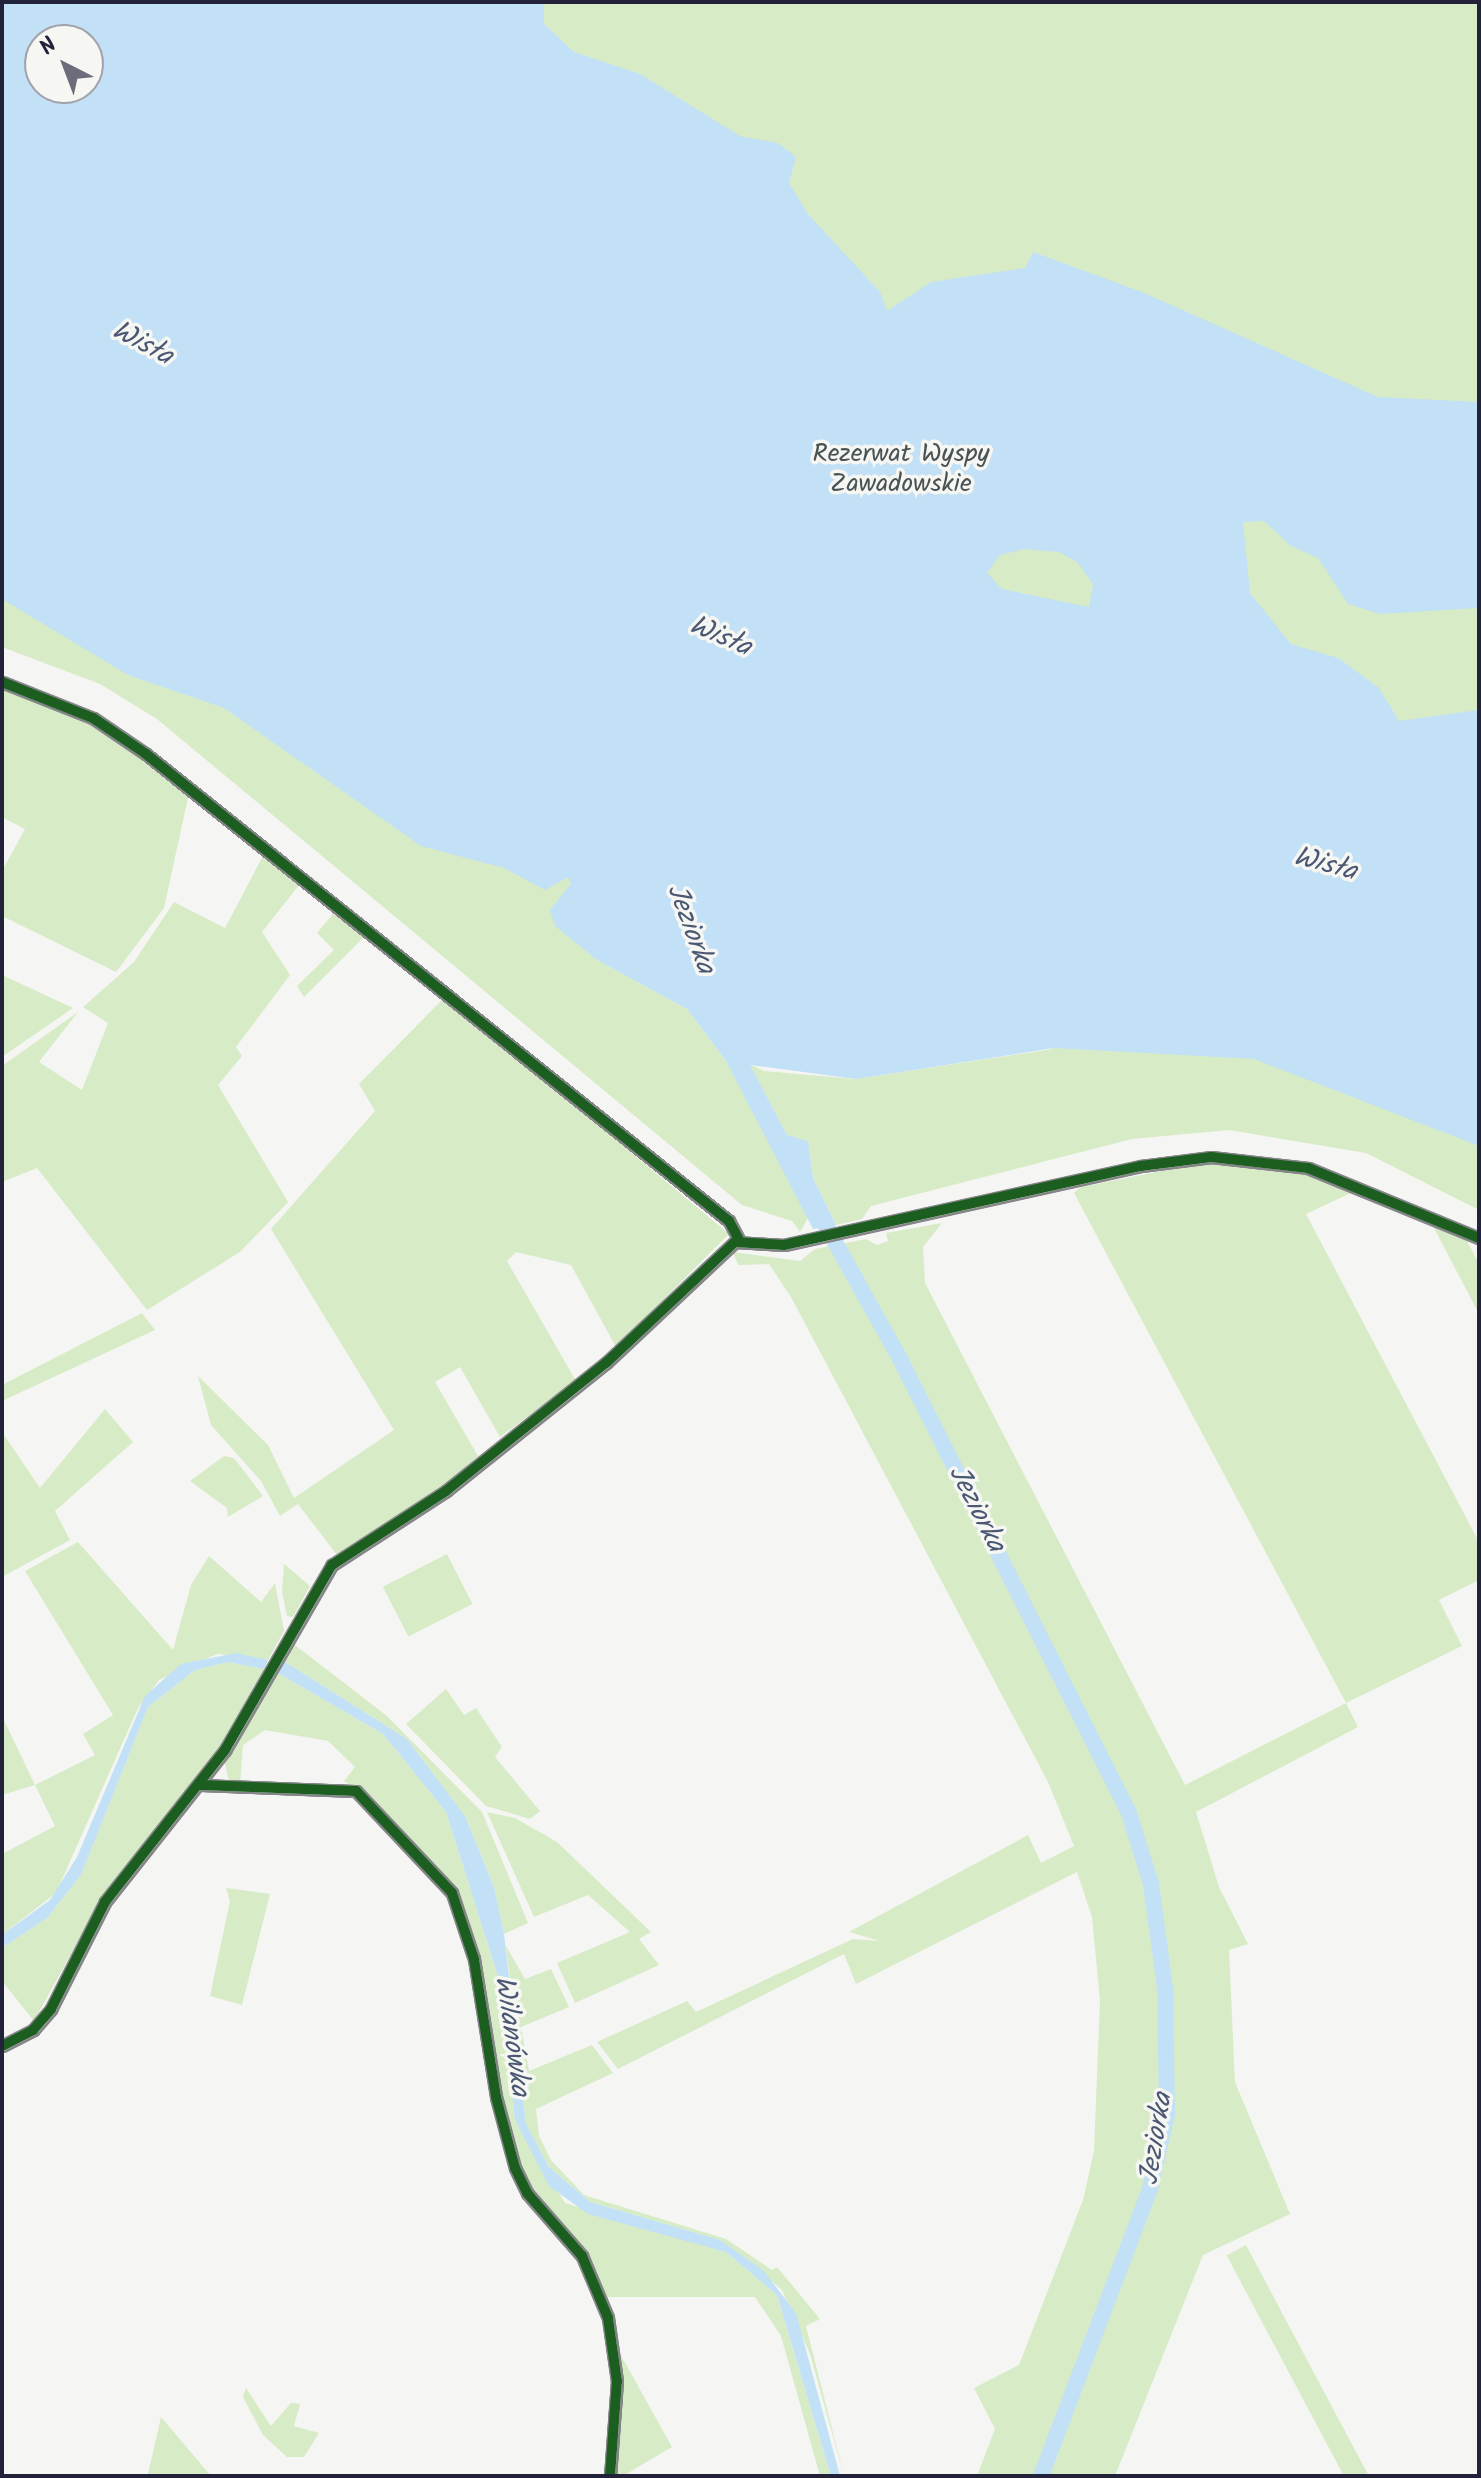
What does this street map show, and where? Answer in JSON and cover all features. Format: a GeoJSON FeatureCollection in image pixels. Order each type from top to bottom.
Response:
{"type":"FeatureCollection","features":[{"type":"Feature","properties":{"kind":"street"},"geometry":{"type":"LineString","coordinates":[[2,682],[93,718],[146,754],[729,1221],[739,1240]]}},
{"type":"Feature","properties":{"kind":"street"},"geometry":{"type":"LineString","coordinates":[[739,1240],[774,1246],[801,1242],[1141,1166],[1211,1157],[1308,1168],[1479,1238]]}},
{"type":"Feature","properties":{"kind":"street"},"geometry":{"type":"LineString","coordinates":[[2,2046],[33,2030],[51,2009],[123,1876],[199,1785],[332,1565],[446,1491],[596,1371],[739,1240]]}},
{"type":"Feature","properties":{"kind":"street"},"geometry":{"type":"LineString","coordinates":[[199,1785],[356,1791],[452,1893],[474,1959],[496,2097],[515,2168],[527,2193],[582,2256],[608,2318],[617,2381],[610,2476]]}},
{"type":"Feature","properties":{"kind":"green space","name":"Rezerwat Wyspy Zawadowskie"},"geometry":{"type":"Polygon","coordinates":[[[2,2],[1479,2],[1479,1210],[1366,1153],[1229,1130],[1132,1139],[871,1206],[862,1219],[836,1225],[813,1178],[808,1141],[787,1135],[749,1064],[764,1071],[856,1079],[1053,1049],[597,960],[687,1009],[726,1061],[809,1216],[800,1232],[792,1221],[742,1205],[157,719],[100,684],[2,647],[2,2]]]}},
{"type":"Feature","properties":{"kind":"green space"},"geometry":{"type":"Polygon","coordinates":[[[2,686],[98,725],[189,793],[164,908],[116,972],[2,916],[2,871],[25,829],[2,817],[2,686]]]}},
{"type":"Feature","properties":{"kind":"green space"},"geometry":{"type":"Polygon","coordinates":[[[264,854],[303,880],[262,932],[290,975],[236,1047],[242,1056],[218,1085],[288,1202],[240,1252],[147,1310],[37,1168],[2,1182],[2,1066],[78,1012],[39,1062],[82,1090],[108,1023],[83,1007],[134,962],[174,902],[225,928],[264,854]]]}},
{"type":"Feature","properties":{"kind":"green space"},"geometry":{"type":"Polygon","coordinates":[[[338,908],[368,933],[304,997],[297,986],[334,950],[317,933],[338,908]]]}},
{"type":"Feature","properties":{"kind":"green space"},"geometry":{"type":"Polygon","coordinates":[[[2,975],[73,1008],[2,1057],[2,975]]]}},
{"type":"Feature","properties":{"kind":"green space"},"geometry":{"type":"Polygon","coordinates":[[[445,997],[729,1234],[616,1347],[571,1265],[516,1252],[507,1261],[576,1381],[500,1437],[460,1367],[435,1382],[478,1456],[433,1495],[337,1555],[298,1504],[280,1516],[261,1481],[211,1425],[198,1376],[268,1445],[294,1498],[394,1430],[271,1229],[375,1111],[359,1084],[445,997]]]}},
{"type":"Feature","properties":{"kind":"green space"},"geometry":{"type":"Polygon","coordinates":[[[1212,1161],[1280,1166],[1353,1192],[1306,1214],[1479,1542],[1479,1580],[1439,1600],[1462,1646],[1346,1703],[1074,1193],[1081,1187],[1212,1161]]]}},
{"type":"Feature","properties":{"kind":"green space"},"geometry":{"type":"Polygon","coordinates":[[[942,1223],[923,1247],[925,1283],[1185,1785],[1346,1703],[1358,1727],[1196,1812],[1219,1887],[1248,1944],[1229,1950],[1235,2082],[1290,2214],[1203,2255],[1115,2476],[977,2476],[995,2429],[974,2388],[1019,2365],[1083,2200],[1094,2151],[1100,2000],[1092,1917],[1077,1872],[856,1984],[844,1954],[618,2069],[597,2042],[687,2001],[696,2012],[853,1939],[880,1941],[849,1932],[1028,1835],[1041,1863],[1074,1846],[1048,1782],[791,1297],[769,1264],[738,1265],[733,1252],[800,1261],[815,1249],[866,1239],[877,1245],[888,1241],[886,1233],[942,1223]]]}},
{"type":"Feature","properties":{"kind":"green space"},"geometry":{"type":"Polygon","coordinates":[[[1433,1226],[1465,1237],[1479,1264],[1479,1314],[1433,1226]]]}},
{"type":"Feature","properties":{"kind":"green space"},"geometry":{"type":"Polygon","coordinates":[[[142,1313],[155,1330],[2,1401],[2,1385],[142,1313]]]}},
{"type":"Feature","properties":{"kind":"green space"},"geometry":{"type":"Polygon","coordinates":[[[105,1409],[133,1442],[55,1511],[70,1540],[2,1577],[2,1432],[40,1488],[105,1409]]]}},
{"type":"Feature","properties":{"kind":"green space"},"geometry":{"type":"Polygon","coordinates":[[[224,1456],[234,1458],[263,1496],[228,1517],[227,1508],[190,1481],[224,1456]]]}},
{"type":"Feature","properties":{"kind":"green space"},"geometry":{"type":"Polygon","coordinates":[[[78,1542],[173,1650],[191,1585],[209,1556],[261,1602],[275,1583],[284,1631],[268,1660],[217,1654],[159,1680],[138,1708],[56,1893],[2,1935],[2,1854],[55,1826],[35,1785],[95,1755],[83,1734],[113,1715],[25,1571],[78,1542]]]}},
{"type":"Feature","properties":{"kind":"green space"},"geometry":{"type":"Polygon","coordinates":[[[447,1554],[472,1604],[408,1637],[383,1587],[447,1554]]]}},
{"type":"Feature","properties":{"kind":"green space"},"geometry":{"type":"Polygon","coordinates":[[[284,1564],[310,1586],[293,1617],[287,1616],[282,1592],[284,1564]]]}},
{"type":"Feature","properties":{"kind":"green space"},"geometry":{"type":"Polygon","coordinates":[[[291,1642],[387,1716],[482,1812],[528,1923],[504,1934],[494,1887],[465,1816],[407,1739],[282,1660],[291,1642]]]}},
{"type":"Feature","properties":{"kind":"green space"},"geometry":{"type":"Polygon","coordinates":[[[228,1662],[264,1669],[211,1762],[103,1896],[34,2021],[2,1981],[2,1948],[47,1918],[81,1875],[148,1707],[195,1670],[228,1662]]]}},
{"type":"Feature","properties":{"kind":"green space"},"geometry":{"type":"Polygon","coordinates":[[[278,1673],[383,1734],[446,1812],[501,1986],[515,2120],[565,2203],[726,2252],[777,2295],[831,2476],[820,2476],[781,2336],[755,2297],[605,2297],[581,2246],[528,2190],[499,2092],[477,1955],[454,1891],[374,1799],[344,1781],[355,1767],[328,1741],[265,1730],[243,1745],[240,1784],[229,1782],[224,1759],[278,1673]]]}},
{"type":"Feature","properties":{"kind":"green space"},"geometry":{"type":"Polygon","coordinates":[[[446,1689],[464,1715],[476,1708],[502,1747],[495,1757],[540,1811],[530,1819],[486,1806],[406,1724],[446,1689]]]}},
{"type":"Feature","properties":{"kind":"green space"},"geometry":{"type":"Polygon","coordinates":[[[2,1716],[35,1785],[2,1795],[2,1716]]]}},
{"type":"Feature","properties":{"kind":"green space"},"geometry":{"type":"Polygon","coordinates":[[[487,1812],[515,1818],[557,1842],[651,1932],[639,1939],[659,1965],[575,2003],[557,1963],[630,1932],[588,1895],[534,1917],[487,1812]]]}},
{"type":"Feature","properties":{"kind":"green space"},"geometry":{"type":"Polygon","coordinates":[[[226,1888],[270,1894],[242,2005],[210,1996],[230,1901],[226,1888]]]}},
{"type":"Feature","properties":{"kind":"green space"},"geometry":{"type":"Polygon","coordinates":[[[506,1946],[525,1979],[551,1969],[569,2007],[521,2027],[529,2071],[592,2045],[613,2073],[536,2109],[539,2136],[551,2160],[584,2195],[726,2239],[772,2270],[777,2267],[820,2319],[806,2326],[844,2476],[810,2354],[782,2290],[720,2240],[590,2202],[549,2167],[526,2124],[506,1946]]]}},
{"type":"Feature","properties":{"kind":"green space"},"geometry":{"type":"Polygon","coordinates":[[[1246,2245],[1369,2476],[1344,2476],[1227,2255],[1246,2245]]]}},
{"type":"Feature","properties":{"kind":"green space"},"geometry":{"type":"Polygon","coordinates":[[[618,2350],[672,2447],[623,2476],[614,2476],[618,2350]]]}},
{"type":"Feature","properties":{"kind":"green space"},"geometry":{"type":"Polygon","coordinates":[[[246,2388],[271,2426],[291,2403],[300,2404],[294,2426],[319,2433],[304,2457],[287,2457],[263,2435],[243,2397],[246,2388]]]}},
{"type":"Feature","properties":{"kind":"green space"},"geometry":{"type":"Polygon","coordinates":[[[161,2417],[211,2476],[148,2474],[161,2417]]]}},
{"type":"Feature","properties":{"kind":"water","name":"Rezerwat Wyspy Zawadowskie"},"geometry":{"type":"Polygon","coordinates":[[[2,2],[544,2],[544,24],[574,52],[640,74],[740,136],[778,143],[796,157],[789,183],[808,214],[880,292],[887,311],[931,282],[1025,268],[1033,252],[1142,292],[1378,397],[1479,402],[1479,608],[1380,614],[1348,604],[1318,558],[1291,546],[1264,521],[1243,522],[1250,593],[1291,644],[1338,658],[1379,688],[1399,721],[1479,710],[1479,1146],[1254,1059],[1054,1048],[856,1079],[750,1065],[787,1135],[808,1141],[813,1178],[836,1225],[813,1229],[726,1061],[687,1009],[597,960],[555,926],[550,910],[571,884],[568,877],[545,890],[504,868],[421,846],[224,708],[128,675],[2,599],[2,2]],[[1024,549],[1000,555],[987,573],[1002,589],[1089,607],[1093,584],[1077,562],[1059,552],[1024,549]]]}},
{"type":"Feature","properties":{"kind":"water"},"geometry":{"type":"Polygon","coordinates":[[[236,1653],[268,1660],[264,1669],[228,1662],[195,1670],[148,1707],[81,1875],[47,1918],[2,1948],[2,1935],[50,1900],[77,1857],[145,1696],[181,1664],[236,1653]]]}},
{"type":"Feature","properties":{"kind":"water","name":"Wilanówka"},"geometry":{"type":"Polygon","coordinates":[[[282,1660],[407,1739],[465,1816],[494,1887],[504,1934],[526,2124],[549,2167],[590,2202],[720,2240],[763,2270],[796,2313],[840,2476],[831,2476],[777,2295],[726,2252],[588,2214],[549,2186],[515,2120],[501,1986],[446,1812],[383,1734],[278,1673],[282,1660]]]}},
{"type":"Feature","properties":{"kind":"waterway","name":"Jeziorka"},"geometry":{"type":"LineString","coordinates":[[816,1208],[901,1361],[1129,1813],[1151,1884],[1165,1987],[1167,2114],[1150,2189],[1041,2476]]}},
{"type":"Feature","properties":{"kind":"cycle path"},"geometry":{"type":"LineString","coordinates":[[2,682],[93,718],[146,754],[729,1221],[739,1240]]}},
{"type":"Feature","properties":{"kind":"cycle path"},"geometry":{"type":"LineString","coordinates":[[2,2046],[33,2030],[51,2009],[105,1902],[225,1750],[332,1565],[446,1491],[606,1363],[735,1242],[784,1245],[1141,1166],[1211,1157],[1308,1168],[1479,1238]]}},
{"type":"Feature","properties":{"kind":"cycle path"},"geometry":{"type":"LineString","coordinates":[[199,1785],[356,1791],[452,1893],[474,1959],[496,2097],[515,2168],[527,2193],[582,2256],[608,2318],[617,2381],[610,2476]]}},
{"type":"Feature","properties":{"kind":"water label","name":"Wisła"},"geometry":{"type":"Point","coordinates":[142,344]}},
{"type":"Feature","properties":{"kind":"water label","name":"Wisła"},"geometry":{"type":"Point","coordinates":[720,637]}},
{"type":"Feature","properties":{"kind":"water label","name":"Wisła"},"geometry":{"type":"Point","coordinates":[1325,865]}}]}
